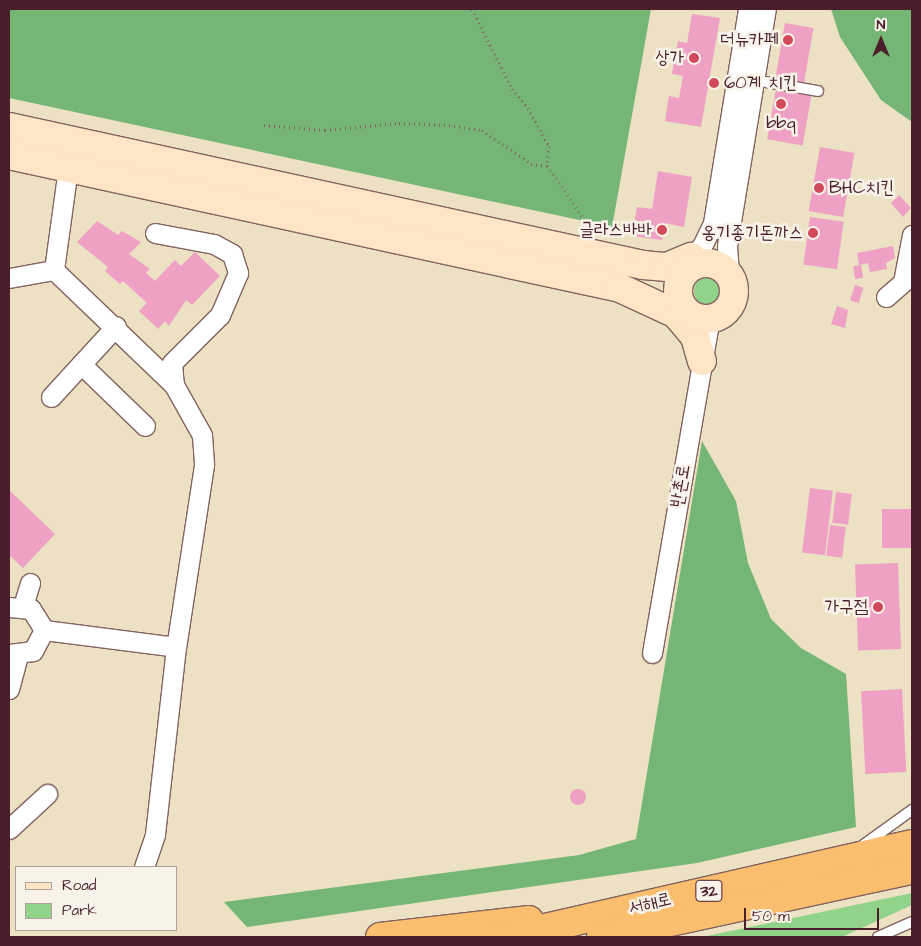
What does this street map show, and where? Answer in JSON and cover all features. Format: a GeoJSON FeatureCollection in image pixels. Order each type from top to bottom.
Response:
{"type":"FeatureCollection","features":[{"type":"Feature","properties":{"kind":"highway","name":"서해로"},"geometry":{"type":"LineString","coordinates":[[506,937],[912,844]]}},
{"type":"Feature","properties":{"kind":"highway","name":"서해로"},"geometry":{"type":"LineString","coordinates":[[601,937],[912,870]]}},
{"type":"Feature","properties":{"kind":"highway"},"geometry":{"type":"LineString","coordinates":[[380,937],[632,908]]}},
{"type":"Feature","properties":{"kind":"street"},"geometry":{"type":"LineString","coordinates":[[680,302],[682,277],[695,260],[713,223],[748,9]]}},
{"type":"Feature","properties":{"kind":"street"},"geometry":{"type":"LineString","coordinates":[[9,155],[620,288],[680,302],[692,315],[710,318],[732,302],[727,246],[766,9]]}},
{"type":"Feature","properties":{"kind":"street"},"geometry":{"type":"LineString","coordinates":[[9,127],[643,265],[667,267],[695,260],[716,265],[729,274]]}},
{"type":"Feature","properties":{"kind":"street"},"geometry":{"type":"LineString","coordinates":[[54,270],[68,168]]}},
{"type":"Feature","properties":{"kind":"street"},"geometry":{"type":"LineString","coordinates":[[155,233],[214,244],[232,254],[238,273],[220,315],[172,363],[174,385]]}},
{"type":"Feature","properties":{"kind":"street"},"geometry":{"type":"LineString","coordinates":[[886,297],[903,282],[912,235]]}},
{"type":"Feature","properties":{"kind":"street"},"geometry":{"type":"LineString","coordinates":[[9,278],[54,270]]}},
{"type":"Feature","properties":{"kind":"street"},"geometry":{"type":"LineString","coordinates":[[54,270],[116,326],[174,385],[202,435],[204,465],[176,647],[155,836],[144,866]]}},
{"type":"Feature","properties":{"kind":"street"},"geometry":{"type":"LineString","coordinates":[[620,288],[676,314],[695,337],[702,361]]}},
{"type":"Feature","properties":{"kind":"street","name":"반촌로"},"geometry":{"type":"LineString","coordinates":[[652,653],[710,318]]}},
{"type":"Feature","properties":{"kind":"street"},"geometry":{"type":"LineString","coordinates":[[51,397],[116,326]]}},
{"type":"Feature","properties":{"kind":"street"},"geometry":{"type":"LineString","coordinates":[[81,364],[145,426]]}},
{"type":"Feature","properties":{"kind":"street"},"geometry":{"type":"LineString","coordinates":[[9,690],[13,655],[38,645],[44,630],[38,614],[16,606],[30,582]]}},
{"type":"Feature","properties":{"kind":"street"},"geometry":{"type":"LineString","coordinates":[[44,630],[176,647]]}},
{"type":"Feature","properties":{"kind":"street"},"geometry":{"type":"LineString","coordinates":[[9,829],[47,794]]}},
{"type":"Feature","properties":{"kind":"lane"},"geometry":{"type":"LineString","coordinates":[[754,80],[818,91]]}},
{"type":"Feature","properties":{"kind":"lane"},"geometry":{"type":"LineString","coordinates":[[841,860],[912,810]]}},
{"type":"Feature","properties":{"kind":"lane"},"geometry":{"type":"LineString","coordinates":[[878,937],[912,922]]}},
{"type":"Feature","properties":{"kind":"path"},"geometry":{"type":"LineString","coordinates":[[472,9],[512,89],[528,108],[548,146],[547,166],[599,239]]}},
{"type":"Feature","properties":{"kind":"path"},"geometry":{"type":"LineString","coordinates":[[264,125],[325,130],[399,123],[449,125],[482,130],[531,164],[547,166]]}},
{"type":"Feature","properties":{"kind":"green space"},"geometry":{"type":"Polygon","coordinates":[[[9,9],[651,9],[612,227],[9,98],[9,9]]]}},
{"type":"Feature","properties":{"kind":"green space"},"geometry":{"type":"Polygon","coordinates":[[[831,9],[912,9],[912,122],[881,100],[840,37],[831,9]]]}},
{"type":"Feature","properties":{"kind":"green space"},"geometry":{"type":"Polygon","coordinates":[[[708,277],[718,281],[722,291],[718,301],[708,305],[698,301],[694,291],[698,281],[708,277]]]}},
{"type":"Feature","properties":{"kind":"green space"},"geometry":{"type":"Polygon","coordinates":[[[702,441],[736,501],[748,563],[771,619],[801,648],[846,674],[856,827],[697,863],[247,927],[224,902],[579,855],[636,839],[702,441]]]}},
{"type":"Feature","properties":{"kind":"green space"},"geometry":{"type":"Polygon","coordinates":[[[912,893],[912,905],[842,937],[702,937],[912,893]]]}},
{"type":"Feature","properties":{"kind":"building","name":"상가"},"geometry":{"type":"Polygon","coordinates":[[[692,14],[720,18],[701,127],[665,121],[669,96],[679,98],[683,76],[672,74],[678,41],[687,43],[692,14]]]}},
{"type":"Feature","properties":{"kind":"building"},"geometry":{"type":"Polygon","coordinates":[[[785,23],[814,28],[804,84],[775,79],[785,23]]]}},
{"type":"Feature","properties":{"kind":"building"},"geometry":{"type":"Polygon","coordinates":[[[776,89],[811,95],[803,145],[767,139],[776,89]]]}},
{"type":"Feature","properties":{"kind":"building"},"geometry":{"type":"Polygon","coordinates":[[[820,147],[854,153],[843,217],[809,211],[820,147]]]}},
{"type":"Feature","properties":{"kind":"building"},"geometry":{"type":"Polygon","coordinates":[[[658,171],[692,177],[684,227],[665,223],[662,240],[632,236],[637,207],[652,209],[658,171]]]}},
{"type":"Feature","properties":{"kind":"building"},"geometry":{"type":"Polygon","coordinates":[[[899,195],[911,208],[903,217],[891,203],[899,195]]]}},
{"type":"Feature","properties":{"kind":"building"},"geometry":{"type":"Polygon","coordinates":[[[810,217],[844,222],[837,269],[803,265],[810,217]]]}},
{"type":"Feature","properties":{"kind":"building"},"geometry":{"type":"Polygon","coordinates":[[[97,221],[118,235],[122,231],[141,242],[129,254],[150,269],[146,273],[155,281],[175,260],[181,266],[195,252],[220,276],[192,305],[186,300],[169,326],[165,321],[158,329],[139,311],[147,303],[123,281],[120,284],[105,271],[108,267],[77,242],[97,221]]]}},
{"type":"Feature","properties":{"kind":"building"},"geometry":{"type":"Polygon","coordinates":[[[893,246],[895,258],[886,263],[887,269],[870,272],[868,263],[859,265],[857,253],[893,246]]]}},
{"type":"Feature","properties":{"kind":"building"},"geometry":{"type":"Polygon","coordinates":[[[861,265],[863,278],[855,279],[853,266],[861,265]]]}},
{"type":"Feature","properties":{"kind":"building"},"geometry":{"type":"Polygon","coordinates":[[[855,285],[864,288],[859,303],[850,300],[855,285]]]}},
{"type":"Feature","properties":{"kind":"building"},"geometry":{"type":"Polygon","coordinates":[[[837,306],[848,310],[845,328],[831,324],[837,306]]]}},
{"type":"Feature","properties":{"kind":"building"},"geometry":{"type":"Polygon","coordinates":[[[810,488],[833,491],[825,555],[802,553],[810,488]]]}},
{"type":"Feature","properties":{"kind":"building"},"geometry":{"type":"Polygon","coordinates":[[[9,490],[55,534],[23,568],[9,555],[9,490]]]}},
{"type":"Feature","properties":{"kind":"building"},"geometry":{"type":"Polygon","coordinates":[[[836,492],[852,494],[848,525],[832,523],[836,492]]]}},
{"type":"Feature","properties":{"kind":"building","name":"가구점"},"geometry":{"type":"Polygon","coordinates":[[[882,509],[912,509],[912,548],[882,548],[882,509]]]}},
{"type":"Feature","properties":{"kind":"building"},"geometry":{"type":"Polygon","coordinates":[[[830,525],[846,527],[842,558],[826,556],[830,525]]]}},
{"type":"Feature","properties":{"kind":"building","name":"가구점"},"geometry":{"type":"Polygon","coordinates":[[[898,563],[901,649],[858,650],[855,565],[898,563]]]}},
{"type":"Feature","properties":{"kind":"building"},"geometry":{"type":"Polygon","coordinates":[[[902,689],[906,772],[865,774],[861,691],[902,689]]]}},
{"type":"Feature","properties":{"kind":"building"},"geometry":{"type":"Polygon","coordinates":[[[575,789],[581,789],[586,794],[584,803],[575,805],[570,800],[570,794],[575,789]]]}},
{"type":"Feature","properties":{"kind":"place","name":"더뉴카페"},"geometry":{"type":"Point","coordinates":[788,40]}},
{"type":"Feature","properties":{"kind":"place","name":"상가"},"geometry":{"type":"Point","coordinates":[694,58]}},
{"type":"Feature","properties":{"kind":"place","name":"60계 치킨"},"geometry":{"type":"Point","coordinates":[714,83]}},
{"type":"Feature","properties":{"kind":"place","name":"bbq"},"geometry":{"type":"Point","coordinates":[781,104]}},
{"type":"Feature","properties":{"kind":"place","name":"BHC치킨"},"geometry":{"type":"Point","coordinates":[819,188]}},
{"type":"Feature","properties":{"kind":"place","name":"글라스바바"},"geometry":{"type":"Point","coordinates":[662,230]}},
{"type":"Feature","properties":{"kind":"place","name":"옹기종기돈까스"},"geometry":{"type":"Point","coordinates":[813,233]}},
{"type":"Feature","properties":{"kind":"place","name":"가구점"},"geometry":{"type":"Point","coordinates":[878,607]}}]}
